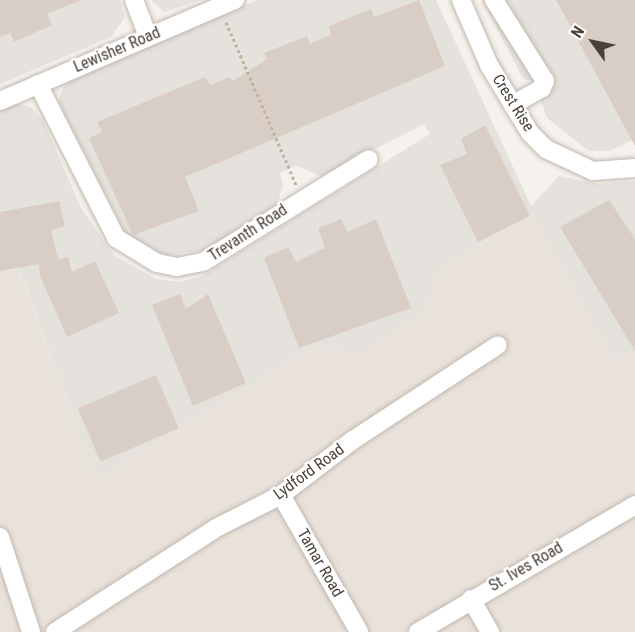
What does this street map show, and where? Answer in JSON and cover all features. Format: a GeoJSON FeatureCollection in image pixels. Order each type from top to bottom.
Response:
{"type":"FeatureCollection","features":[{"type":"Feature","properties":{"kind":"street"},"geometry":{"type":"LineString","coordinates":[[134,0],[148,36]]}},
{"type":"Feature","properties":{"kind":"street","name":"Crest Rise"},"geometry":{"type":"LineString","coordinates":[[462,0],[489,65],[530,133],[566,161],[592,171],[635,168]]}},
{"type":"Feature","properties":{"kind":"street"},"geometry":{"type":"LineString","coordinates":[[494,0],[544,81],[542,88],[513,105]]}},
{"type":"Feature","properties":{"kind":"street","name":"Lewisher Road"},"geometry":{"type":"LineString","coordinates":[[0,101],[227,3]]}},
{"type":"Feature","properties":{"kind":"street","name":"Trevanth Road"},"geometry":{"type":"LineString","coordinates":[[38,84],[116,238],[146,259],[177,267],[203,262],[302,198],[369,159]]}},
{"type":"Feature","properties":{"kind":"street","name":"Lydford Road"},"geometry":{"type":"LineString","coordinates":[[55,632],[218,527],[281,495],[353,440],[498,345]]}},
{"type":"Feature","properties":{"kind":"street","name":"Tamar Road"},"geometry":{"type":"LineString","coordinates":[[281,495],[359,632]]}},
{"type":"Feature","properties":{"kind":"street","name":"St. Ives Road"},"geometry":{"type":"LineString","coordinates":[[418,632],[471,598],[635,505]]}},
{"type":"Feature","properties":{"kind":"street"},"geometry":{"type":"LineString","coordinates":[[0,537],[31,632]]}},
{"type":"Feature","properties":{"kind":"street"},"geometry":{"type":"LineString","coordinates":[[471,598],[490,632]]}},
{"type":"Feature","properties":{"kind":"path"},"geometry":{"type":"LineString","coordinates":[[227,3],[302,198]]}},
{"type":"Feature","properties":{"kind":"shaded area"},"geometry":{"type":"Polygon","coordinates":[[[0,0],[120,0],[125,17],[111,37],[0,84],[0,0]]]}},
{"type":"Feature","properties":{"kind":"shaded area"},"geometry":{"type":"Polygon","coordinates":[[[151,0],[201,0],[164,12],[151,0]]]}},
{"type":"Feature","properties":{"kind":"shaded area"},"geometry":{"type":"Polygon","coordinates":[[[257,0],[436,0],[531,206],[559,176],[599,184],[635,181],[635,347],[614,361],[533,212],[436,271],[422,313],[357,354],[313,346],[96,479],[18,266],[0,271],[0,110],[15,103],[32,108],[43,120],[81,208],[115,256],[156,279],[179,282],[202,276],[430,134],[424,124],[321,176],[296,166],[280,173],[283,185],[277,205],[206,250],[168,255],[149,250],[126,234],[64,115],[59,100],[63,87],[72,79],[257,0]]]}},
{"type":"Feature","properties":{"kind":"shaded area"},"geometry":{"type":"Polygon","coordinates":[[[482,0],[635,0],[634,139],[610,151],[589,151],[547,118],[533,80],[524,80],[482,0]]]}},
{"type":"Feature","properties":{"kind":"shaded area"},"geometry":{"type":"Polygon","coordinates":[[[534,212],[614,361],[635,347],[635,632],[0,632],[0,271],[17,265],[96,479],[313,346],[357,354],[436,271],[534,212]]]}},
{"type":"Feature","properties":{"kind":"building"},"geometry":{"type":"Polygon","coordinates":[[[0,0],[81,0],[47,14],[52,25],[14,42],[10,33],[0,37],[0,0]]]}},
{"type":"Feature","properties":{"kind":"building"},"geometry":{"type":"Polygon","coordinates":[[[419,0],[445,66],[185,177],[199,211],[133,235],[89,138],[102,132],[97,122],[205,77],[210,85],[230,77],[233,81],[267,59],[264,53],[307,36],[310,44],[331,35],[329,26],[371,9],[374,17],[419,0]]]}},
{"type":"Feature","properties":{"kind":"building"},"geometry":{"type":"Polygon","coordinates":[[[556,0],[635,0],[635,146],[556,0]]]}},
{"type":"Feature","properties":{"kind":"building"},"geometry":{"type":"Polygon","coordinates":[[[485,125],[530,216],[478,242],[440,165],[467,154],[461,139],[485,125]]]}},
{"type":"Feature","properties":{"kind":"building"},"geometry":{"type":"Polygon","coordinates":[[[609,200],[635,239],[635,351],[560,227],[609,200]]]}},
{"type":"Feature","properties":{"kind":"building"},"geometry":{"type":"Polygon","coordinates":[[[59,201],[65,226],[51,230],[58,259],[68,257],[72,272],[95,261],[119,313],[67,337],[40,276],[39,264],[0,271],[0,212],[59,201]]]}},
{"type":"Feature","properties":{"kind":"building"},"geometry":{"type":"Polygon","coordinates":[[[341,219],[348,232],[376,219],[411,308],[299,348],[264,258],[288,247],[296,262],[325,248],[318,228],[341,219]]]}},
{"type":"Feature","properties":{"kind":"building"},"geometry":{"type":"Polygon","coordinates":[[[180,294],[186,309],[208,294],[246,383],[193,406],[152,305],[180,294]]]}},
{"type":"Feature","properties":{"kind":"building"},"geometry":{"type":"Polygon","coordinates":[[[156,375],[179,428],[100,462],[78,408],[156,375]]]}}]}
